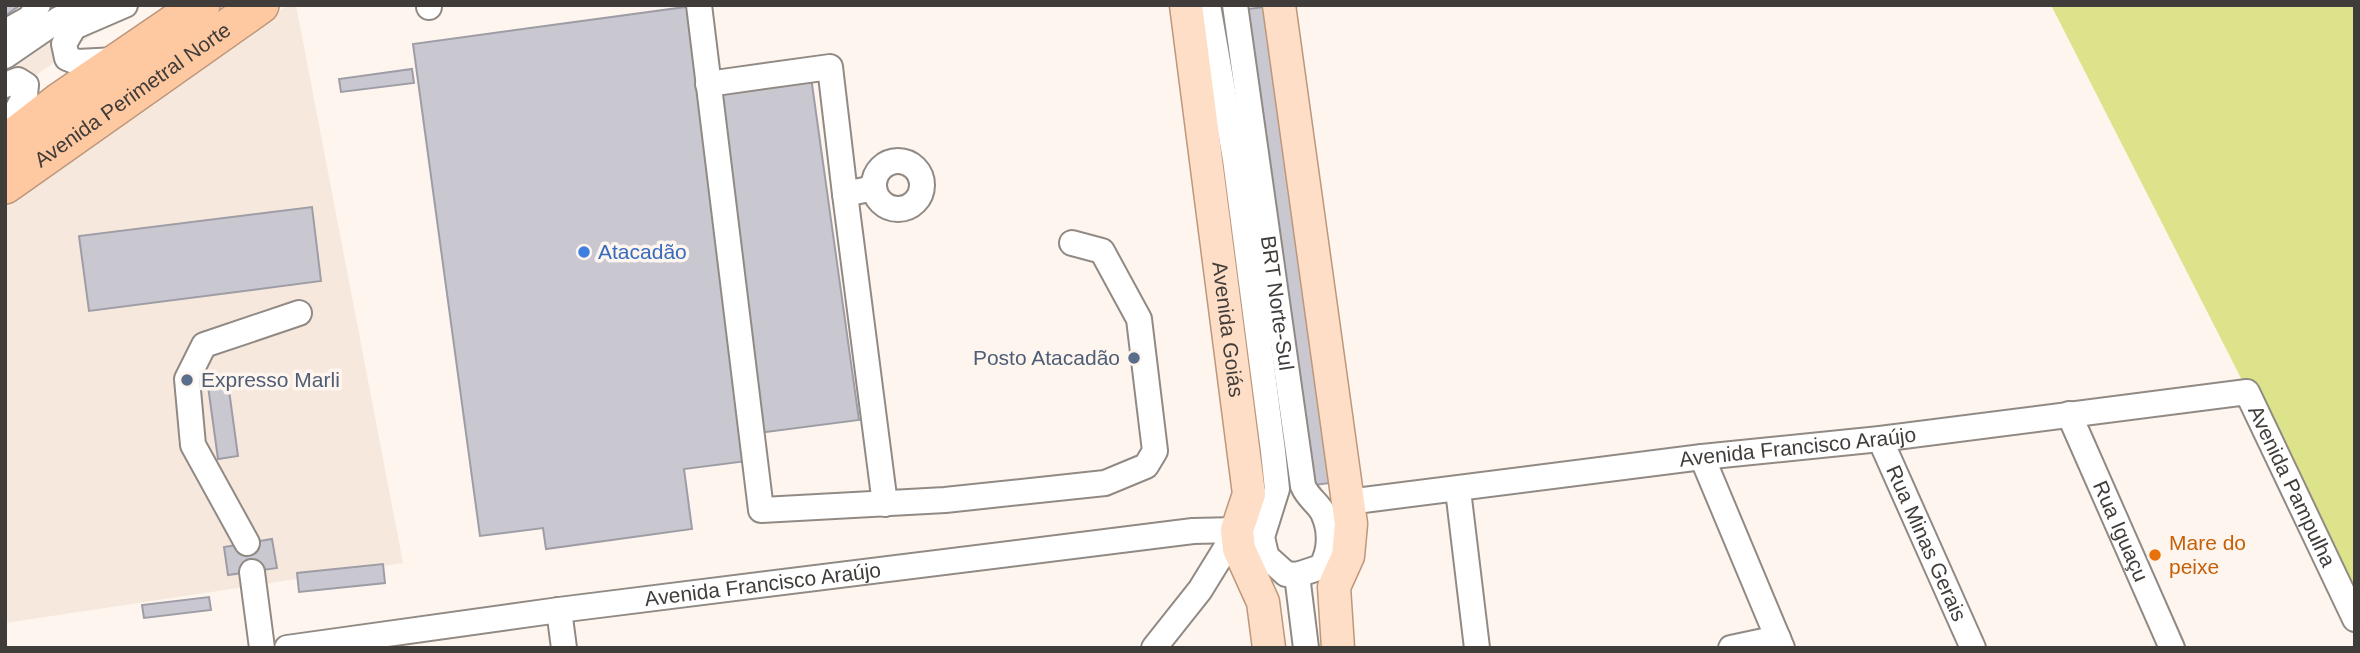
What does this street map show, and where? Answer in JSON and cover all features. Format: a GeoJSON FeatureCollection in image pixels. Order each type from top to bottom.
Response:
{"type":"FeatureCollection","features":[{"type":"Feature","properties":{"kind":"highway","name":"Avenida Perimetral Norte"},"geometry":{"type":"LineString","coordinates":[[5,144],[59,102],[201,5]]}},
{"type":"Feature","properties":{"kind":"highway","name":"Avenida Perimetral Norte"},"geometry":{"type":"LineString","coordinates":[[5,185],[260,5]]}},
{"type":"Feature","properties":{"kind":"main road","name":"Avenida Goiás"},"geometry":{"type":"LineString","coordinates":[[1186,5],[1247,469],[1249,494],[1237,530]]}},
{"type":"Feature","properties":{"kind":"main road"},"geometry":{"type":"LineString","coordinates":[[1279,5],[1349,513],[1348,556],[1334,587],[1338,648]]}},
{"type":"Feature","properties":{"kind":"main road"},"geometry":{"type":"LineString","coordinates":[[1237,530],[1239,549],[1263,602],[1269,648]]}},
{"type":"Feature","properties":{"kind":"street"},"geometry":{"type":"LineString","coordinates":[[5,32],[30,18],[38,5]]}},
{"type":"Feature","properties":{"kind":"street"},"geometry":{"type":"LineString","coordinates":[[5,42],[59,5]]}},
{"type":"Feature","properties":{"kind":"street"},"geometry":{"type":"LineString","coordinates":[[5,56],[59,19],[88,5]]}},
{"type":"Feature","properties":{"kind":"street"},"geometry":{"type":"LineString","coordinates":[[124,60],[77,62],[67,58],[63,52],[67,35],[75,27],[125,5]]}},
{"type":"Feature","properties":{"kind":"street"},"geometry":{"type":"LineString","coordinates":[[699,5],[761,510],[945,500],[1105,482],[1146,466],[1156,451],[1139,319],[1101,251],[1072,243]]}},
{"type":"Feature","properties":{"kind":"street","name":"BRT Norte-Sul"},"geometry":{"type":"LineString","coordinates":[[1208,5],[1235,159],[1275,464],[1277,489],[1262,537],[1267,559]]}},
{"type":"Feature","properties":{"kind":"street","name":"BRT Norte-Sul"},"geometry":{"type":"LineString","coordinates":[[1235,5],[1303,486],[1309,499],[1324,514],[1329,544],[1325,560]]}},
{"type":"Feature","properties":{"kind":"street"},"geometry":{"type":"LineString","coordinates":[[708,84],[830,67],[886,503]]}},
{"type":"Feature","properties":{"kind":"street"},"geometry":{"type":"LineString","coordinates":[[5,85],[18,80],[26,85],[25,95],[5,133]]}},
{"type":"Feature","properties":{"kind":"street"},"geometry":{"type":"LineString","coordinates":[[845,194],[874,188]]}},
{"type":"Feature","properties":{"kind":"street"},"geometry":{"type":"LineString","coordinates":[[247,543],[192,445],[187,379],[204,345],[299,313]]}},
{"type":"Feature","properties":{"kind":"street","name":"Avenida Francisco Araújo"},"geometry":{"type":"LineString","coordinates":[[1349,513],[1458,490],[1702,457],[1880,439],[2246,392]]}},
{"type":"Feature","properties":{"kind":"street","name":"Avenida Pampulha"},"geometry":{"type":"LineString","coordinates":[[2246,392],[2355,619]]}},
{"type":"Feature","properties":{"kind":"street","name":"Rua Iguaçu"},"geometry":{"type":"LineString","coordinates":[[2069,414],[2172,648]]}},
{"type":"Feature","properties":{"kind":"street","name":"Rua Minas Gerais"},"geometry":{"type":"LineString","coordinates":[[1880,439],[1973,648]]}},
{"type":"Feature","properties":{"kind":"street"},"geometry":{"type":"LineString","coordinates":[[1702,457],[1780,643],[1731,648]]}},
{"type":"Feature","properties":{"kind":"street"},"geometry":{"type":"LineString","coordinates":[[1458,490],[1477,648]]}},
{"type":"Feature","properties":{"kind":"street"},"geometry":{"type":"LineString","coordinates":[[1154,648],[1199,590],[1237,530],[1286,574],[1297,575],[1313,572],[1325,560],[1349,513]]}},
{"type":"Feature","properties":{"kind":"street","name":"Avenida Francisco Araújo"},"geometry":{"type":"LineString","coordinates":[[287,648],[559,610],[1193,531],[1237,530]]}},
{"type":"Feature","properties":{"kind":"street"},"geometry":{"type":"LineString","coordinates":[[253,572],[262,648]]}},
{"type":"Feature","properties":{"kind":"street"},"geometry":{"type":"LineString","coordinates":[[1297,575],[1306,648]]}},
{"type":"Feature","properties":{"kind":"street"},"geometry":{"type":"LineString","coordinates":[[559,610],[564,648]]}},
{"type":"Feature","properties":{"kind":"shaded area"},"geometry":{"type":"Polygon","coordinates":[[[5,5],[133,5],[5,98],[5,5]]]}},
{"type":"Feature","properties":{"kind":"shaded area","name":"Expresso Marli"},"geometry":{"type":"Polygon","coordinates":[[[288,5],[296,5],[403,563],[5,623],[5,198],[288,5]]]}},
{"type":"Feature","properties":{"kind":"green space"},"geometry":{"type":"Polygon","coordinates":[[[2051,5],[2355,5],[2355,602],[2051,5]]]}},
{"type":"Feature","properties":{"kind":"building"},"geometry":{"type":"Polygon","coordinates":[[[5,5],[20,5],[5,16],[5,5]]]}},
{"type":"Feature","properties":{"kind":"building","name":"Atacadão"},"geometry":{"type":"Polygon","coordinates":[[[693,6],[755,460],[684,469],[692,529],[546,549],[543,528],[480,536],[413,44],[693,6]]]}},
{"type":"Feature","properties":{"kind":"building"},"geometry":{"type":"Polygon","coordinates":[[[1272,6],[1338,482],[1267,491],[1208,14],[1272,6]]]}},
{"type":"Feature","properties":{"kind":"building"},"geometry":{"type":"Polygon","coordinates":[[[412,69],[414,83],[341,92],[339,79],[412,69]]]}},
{"type":"Feature","properties":{"kind":"building"},"geometry":{"type":"Polygon","coordinates":[[[811,77],[859,420],[759,433],[712,90],[811,77]]]}},
{"type":"Feature","properties":{"kind":"building"},"geometry":{"type":"Polygon","coordinates":[[[312,207],[321,281],[89,311],[79,236],[312,207]]]}},
{"type":"Feature","properties":{"kind":"building"},"geometry":{"type":"Polygon","coordinates":[[[228,383],[238,456],[218,459],[208,386],[228,383]]]}},
{"type":"Feature","properties":{"kind":"building"},"geometry":{"type":"Polygon","coordinates":[[[272,539],[277,568],[228,575],[224,547],[272,539]]]}},
{"type":"Feature","properties":{"kind":"building"},"geometry":{"type":"Polygon","coordinates":[[[383,564],[385,583],[299,592],[297,573],[383,564]]]}},
{"type":"Feature","properties":{"kind":"building"},"geometry":{"type":"Polygon","coordinates":[[[209,597],[211,610],[144,618],[142,605],[209,597]]]}},
{"type":"Feature","properties":{"kind":"place","name":"Atacadão"},"geometry":{"type":"Point","coordinates":[584,252]}},
{"type":"Feature","properties":{"kind":"place","name":"Posto Atacadão"},"geometry":{"type":"Point","coordinates":[1134,358]}},
{"type":"Feature","properties":{"kind":"place","name":"Expresso Marli"},"geometry":{"type":"Point","coordinates":[187,380]}},
{"type":"Feature","properties":{"kind":"place","name":"Mare do peixe"},"geometry":{"type":"Point","coordinates":[2155,555]}}]}
